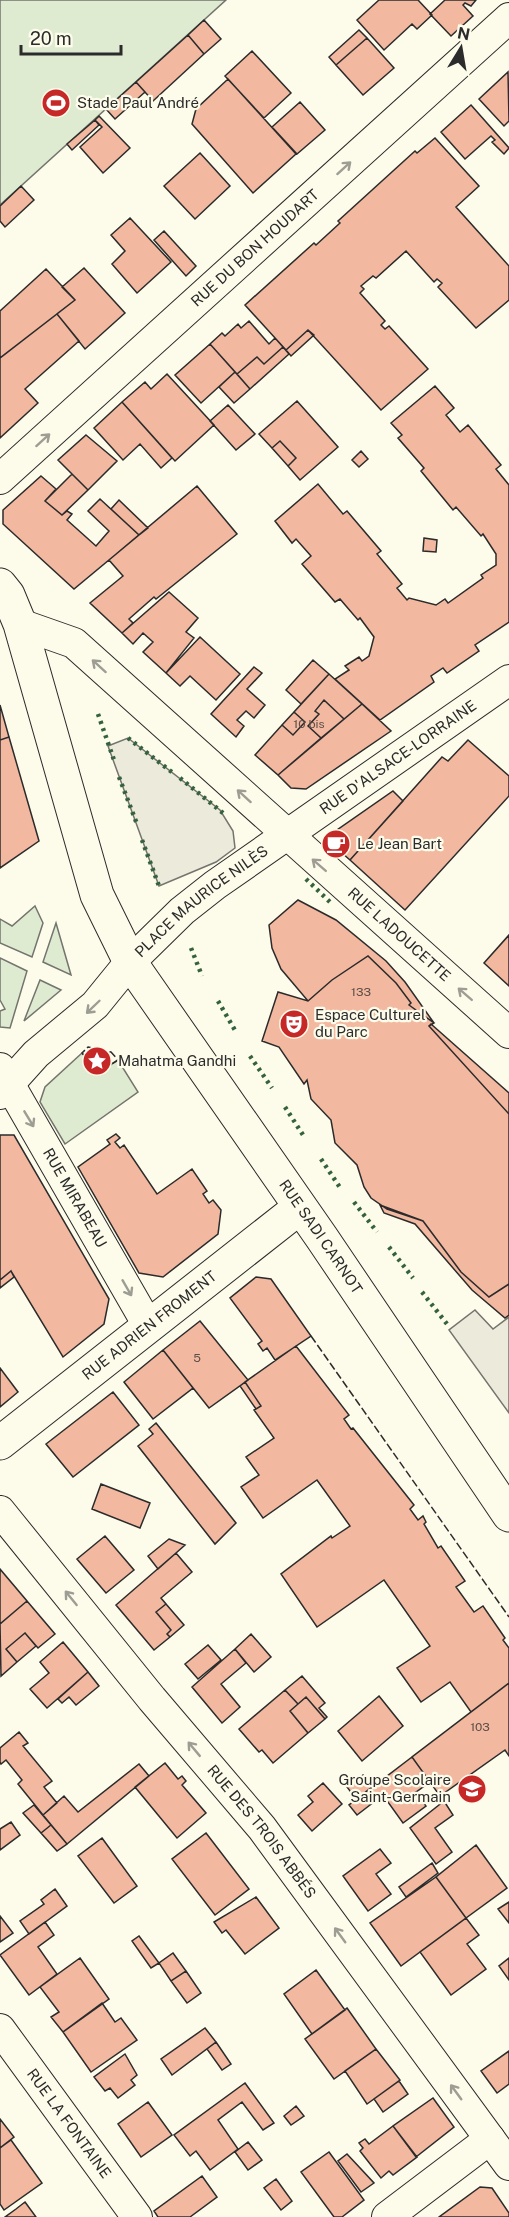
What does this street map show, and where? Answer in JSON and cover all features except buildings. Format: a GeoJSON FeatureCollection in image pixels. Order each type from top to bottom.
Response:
{"type":"FeatureCollection","features":[{"type":"Feature","properties":{"kind":"main road"},"geometry":{"type":"LineString","coordinates":[[0,585],[8,595],[20,624]]}},
{"type":"Feature","properties":{"kind":"main road","name":"PLACE MAURICE NILÈS"},"geometry":{"type":"LineString","coordinates":[[20,624],[97,895],[130,962]]}},
{"type":"Feature","properties":{"kind":"main road","name":"RUE SADI CARNOT"},"geometry":{"type":"LineString","coordinates":[[130,962],[509,1515]]}},
{"type":"Feature","properties":{"kind":"main road","name":"RUE ADRIEN FROMENT"},"geometry":{"type":"LineString","coordinates":[[0,1443],[299,1208]]}},
{"type":"Feature","properties":{"kind":"street","name":"RUE DU BON HOUDART"},"geometry":{"type":"LineString","coordinates":[[0,479],[509,18]]}},
{"type":"Feature","properties":{"kind":"street","name":"PLACE MAURICE NILÈS"},"geometry":{"type":"LineString","coordinates":[[20,624],[74,643],[286,836],[199,898],[130,962]]}},
{"type":"Feature","properties":{"kind":"street","name":"RUE D'ALSACE-LORRAINE"},"geometry":{"type":"LineString","coordinates":[[286,836],[509,680]]}},
{"type":"Feature","properties":{"kind":"street","name":"RUE LADOUCETTE"},"geometry":{"type":"LineString","coordinates":[[286,836],[509,1033]]}},
{"type":"Feature","properties":{"kind":"street"},"geometry":{"type":"LineString","coordinates":[[3,1082],[95,1005],[130,962]]}},
{"type":"Feature","properties":{"kind":"street","name":"RUE MIRABEAU"},"geometry":{"type":"LineString","coordinates":[[3,1082],[149,1327]]}},
{"type":"Feature","properties":{"kind":"street","name":"RUE DES TROIS ABBÉS"},"geometry":{"type":"LineString","coordinates":[[0,1511],[152,1699],[262,1828],[509,2165]]}},
{"type":"Feature","properties":{"kind":"street","name":"RUE LA FONTAINE"},"geometry":{"type":"LineString","coordinates":[[0,2030],[137,2217]]}},
{"type":"Feature","properties":{"kind":"street"},"geometry":{"type":"LineString","coordinates":[[387,2217],[490,2139]]}},
{"type":"Feature","properties":{"kind":"green space","name":"Stade Paul André"},"geometry":{"type":"Polygon","coordinates":[[[0,0],[226,0],[0,205],[0,0]]]}},
{"type":"Feature","properties":{"kind":"green space"},"geometry":{"type":"Polygon","coordinates":[[[35,906],[43,923],[32,957],[0,943],[0,919],[12,926],[35,906]]]}},
{"type":"Feature","properties":{"kind":"green space"},"geometry":{"type":"Polygon","coordinates":[[[56,923],[71,975],[43,962],[56,923]]]}},
{"type":"Feature","properties":{"kind":"green space"},"geometry":{"type":"Polygon","coordinates":[[[0,958],[27,971],[10,1028],[0,1027],[0,1011],[5,1009],[0,1000],[0,958]]]}},
{"type":"Feature","properties":{"kind":"green space"},"geometry":{"type":"Polygon","coordinates":[[[40,980],[61,990],[24,1021],[40,980]]]}},
{"type":"Feature","properties":{"kind":"green space"},"geometry":{"type":"Polygon","coordinates":[[[82,1053],[97,1070],[104,1069],[118,1060],[138,1092],[65,1144],[40,1102],[45,1087],[82,1053]]]}},
{"type":"Feature","properties":{"kind":"shaded area"},"geometry":{"type":"Polygon","coordinates":[[[128,738],[220,810],[233,831],[235,848],[216,862],[159,886],[108,746],[128,738]]]}},
{"type":"Feature","properties":{"kind":"shaded area"},"geometry":{"type":"Polygon","coordinates":[[[475,1310],[493,1329],[509,1317],[509,1413],[449,1330],[475,1310]]]}},
{"type":"Feature","properties":{"kind":"hedge"},"geometry":{"type":"LineString","coordinates":[[98,714],[115,763]]}},
{"type":"Feature","properties":{"kind":"hedge"},"geometry":{"type":"LineString","coordinates":[[128,738],[173,773]]}},
{"type":"Feature","properties":{"kind":"hedge"},"geometry":{"type":"LineString","coordinates":[[119,777],[137,824]]}},
{"type":"Feature","properties":{"kind":"hedge"},"geometry":{"type":"LineString","coordinates":[[180,778],[223,813]]}},
{"type":"Feature","properties":{"kind":"hedge"},"geometry":{"type":"LineString","coordinates":[[142,840],[159,886]]}},
{"type":"Feature","properties":{"kind":"hedge"},"geometry":{"type":"LineString","coordinates":[[306,879],[330,902]]}},
{"type":"Feature","properties":{"kind":"hedge"},"geometry":{"type":"LineString","coordinates":[[191,948],[202,976]]}},
{"type":"Feature","properties":{"kind":"hedge"},"geometry":{"type":"LineString","coordinates":[[218,1001],[236,1032]]}},
{"type":"Feature","properties":{"kind":"hedge"},"geometry":{"type":"LineString","coordinates":[[250,1056],[272,1088]]}},
{"type":"Feature","properties":{"kind":"hedge"},"geometry":{"type":"LineString","coordinates":[[285,1107],[305,1138]]}},
{"type":"Feature","properties":{"kind":"hedge"},"geometry":{"type":"LineString","coordinates":[[321,1159],[341,1189]]}},
{"type":"Feature","properties":{"kind":"hedge"},"geometry":{"type":"LineString","coordinates":[[354,1202],[377,1232]]}},
{"type":"Feature","properties":{"kind":"hedge"},"geometry":{"type":"LineString","coordinates":[[389,1247],[413,1278]]}},
{"type":"Feature","properties":{"kind":"hedge"},"geometry":{"type":"LineString","coordinates":[[422,1292],[447,1324]]}},
{"type":"Feature","properties":{"kind":"fence"},"geometry":{"type":"LineString","coordinates":[[88,1047],[111,1052],[118,1060],[104,1069],[96,1070],[82,1053],[88,1047]]}},
{"type":"Feature","properties":{"kind":"fence"},"geometry":{"type":"LineString","coordinates":[[311,1336],[509,1617]]}},
{"type":"Feature","properties":{"kind":"place","name":"Stade Paul André"},"geometry":{"type":"Point","coordinates":[56,103]}},
{"type":"Feature","properties":{"kind":"place","name":"Le Jean Bart"},"geometry":{"type":"Point","coordinates":[336,844]}},
{"type":"Feature","properties":{"kind":"place","name":"Espace Culturel du Parc"},"geometry":{"type":"Point","coordinates":[294,1024]}},
{"type":"Feature","properties":{"kind":"place","name":"Mahatma Gandhi"},"geometry":{"type":"Point","coordinates":[97,1061]}},
{"type":"Feature","properties":{"kind":"place","name":"Groupe Scolaire Saint-Germain"},"geometry":{"type":"Point","coordinates":[472,1789]}}]}
